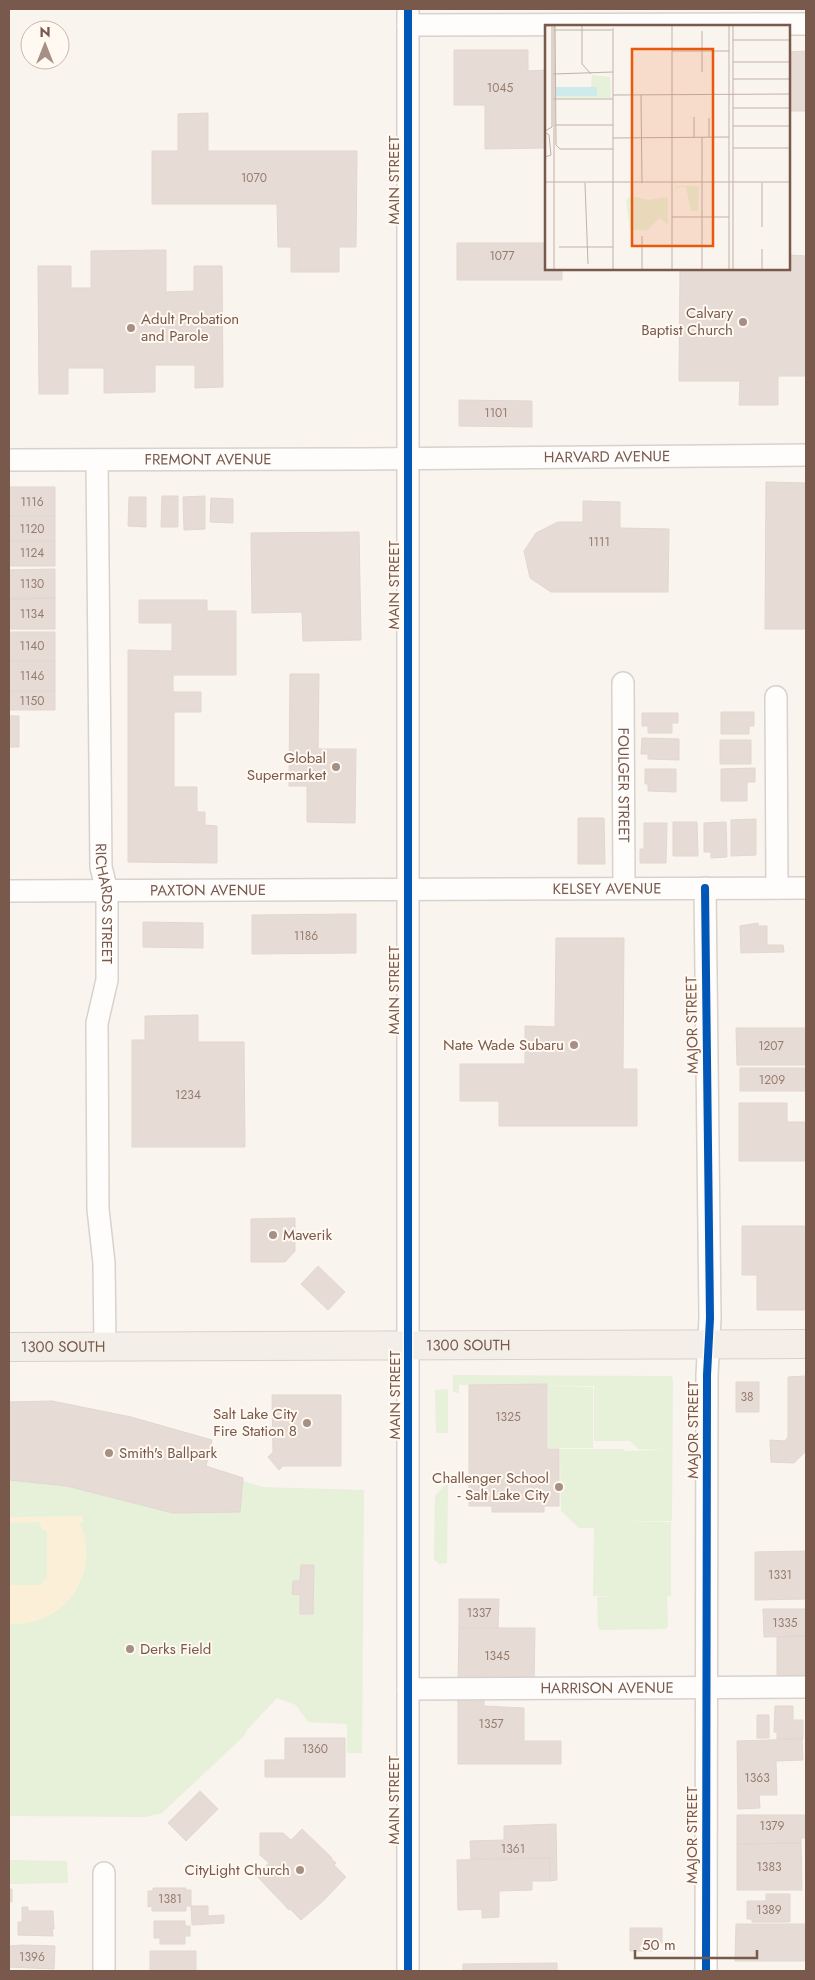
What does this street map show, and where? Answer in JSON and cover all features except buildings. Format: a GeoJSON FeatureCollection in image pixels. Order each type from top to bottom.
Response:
{"type":"FeatureCollection","features":[{"type":"Feature","properties":{"kind":"main road","name":"1300 SOUTH"},"geometry":{"type":"LineString","coordinates":[[9,1348],[806,1344]]}},
{"type":"Feature","properties":{"kind":"street"},"geometry":{"type":"LineString","coordinates":[[408,17],[706,20],[806,24]]}},
{"type":"Feature","properties":{"kind":"street","name":"MAIN STREET"},"geometry":{"type":"LineString","coordinates":[[408,17],[408,1971]]}},
{"type":"Feature","properties":{"kind":"street","name":"HARVARD AVENUE"},"geometry":{"type":"LineString","coordinates":[[408,458],[806,455]]}},
{"type":"Feature","properties":{"kind":"street","name":"FREMONT AVENUE"},"geometry":{"type":"LineString","coordinates":[[9,460],[408,458]]}},
{"type":"Feature","properties":{"kind":"street","name":"RICHARDS STREET"},"geometry":{"type":"LineString","coordinates":[[97,460],[101,867],[107,890],[107,980],[98,1023],[98,1209],[104,1263],[105,1347]]}},
{"type":"Feature","properties":{"kind":"street","name":"FOULGER STREET"},"geometry":{"type":"LineString","coordinates":[[623,683],[624,888]]}},
{"type":"Feature","properties":{"kind":"street"},"geometry":{"type":"LineString","coordinates":[[776,697],[777,888]]}},
{"type":"Feature","properties":{"kind":"street","name":"KELSEY AVENUE"},"geometry":{"type":"LineString","coordinates":[[408,888],[806,888]]}},
{"type":"Feature","properties":{"kind":"street","name":"PAXTON AVENUE"},"geometry":{"type":"LineString","coordinates":[[9,891],[364,890],[408,888]]}},
{"type":"Feature","properties":{"kind":"street","name":"MAJOR STREET"},"geometry":{"type":"LineString","coordinates":[[705,888],[710,1311],[708,1345],[706,1971]]}},
{"type":"Feature","properties":{"kind":"street","name":"HARRISON AVENUE"},"geometry":{"type":"LineString","coordinates":[[408,1689],[806,1686]]}},
{"type":"Feature","properties":{"kind":"street"},"geometry":{"type":"LineString","coordinates":[[104,1873],[104,1971]]}},
{"type":"Feature","properties":{"kind":"green space"},"geometry":{"type":"Polygon","coordinates":[[[453,1375],[671,1376],[673,1379],[672,1521],[623,1521],[671,1522],[671,1596],[667,1596],[668,1627],[665,1629],[600,1630],[598,1627],[597,1597],[615,1596],[593,1596],[594,1528],[579,1528],[561,1511],[560,1449],[665,1450],[638,1449],[630,1441],[594,1441],[594,1386],[459,1385],[459,1393],[453,1392],[453,1375]]]}},
{"type":"Feature","properties":{"kind":"green space"},"geometry":{"type":"Polygon","coordinates":[[[548,1386],[593,1387],[593,1448],[548,1448],[548,1386]]]}},
{"type":"Feature","properties":{"kind":"green space"},"geometry":{"type":"Polygon","coordinates":[[[448,1389],[448,1433],[436,1433],[435,1390],[448,1389]]]}},
{"type":"Feature","properties":{"kind":"green space","name":"Derks Field"},"geometry":{"type":"Polygon","coordinates":[[[9,1480],[67,1486],[173,1513],[240,1512],[243,1481],[262,1487],[364,1490],[362,1753],[347,1753],[347,1724],[308,1722],[296,1705],[277,1698],[247,1730],[244,1736],[162,1813],[145,1817],[9,1816],[9,1480]]]}},
{"type":"Feature","properties":{"kind":"green space"},"geometry":{"type":"Polygon","coordinates":[[[445,1485],[448,1485],[447,1563],[439,1564],[434,1559],[435,1496],[445,1485]]]}},
{"type":"Feature","properties":{"kind":"green space"},"geometry":{"type":"Polygon","coordinates":[[[9,1860],[67,1861],[68,1883],[9,1884],[9,1860]]]}},
{"type":"Feature","properties":{"kind":"sand"},"geometry":{"type":"Polygon","coordinates":[[[83,1516],[83,1522],[80,1523],[86,1542],[86,1561],[82,1579],[73,1594],[61,1607],[46,1617],[29,1623],[9,1624],[9,1585],[40,1585],[47,1578],[47,1532],[42,1529],[39,1522],[9,1523],[9,1517],[83,1516]]]}},
{"type":"Feature","properties":{"kind":"cycle path"},"geometry":{"type":"LineString","coordinates":[[408,9],[408,1971]]}},
{"type":"Feature","properties":{"kind":"cycle path"},"geometry":{"type":"LineString","coordinates":[[705,888],[710,1318],[707,1375],[706,1971]]}},
{"type":"Feature","properties":{"kind":"place","name":"Calvary Baptist Church"},"geometry":{"type":"Point","coordinates":[743,322]}},
{"type":"Feature","properties":{"kind":"place","name":"Adult Probation and Parole"},"geometry":{"type":"Point","coordinates":[131,328]}},
{"type":"Feature","properties":{"kind":"place","name":"Global Supermarket"},"geometry":{"type":"Point","coordinates":[336,767]}},
{"type":"Feature","properties":{"kind":"place","name":"Nate Wade Subaru"},"geometry":{"type":"Point","coordinates":[574,1045]}},
{"type":"Feature","properties":{"kind":"place","name":"Maverik"},"geometry":{"type":"Point","coordinates":[273,1235]}},
{"type":"Feature","properties":{"kind":"place","name":"Salt Lake City Fire Station 8"},"geometry":{"type":"Point","coordinates":[307,1423]}},
{"type":"Feature","properties":{"kind":"place","name":"Smith's Ballpark"},"geometry":{"type":"Point","coordinates":[109,1453]}},
{"type":"Feature","properties":{"kind":"place","name":"Challenger School - Salt Lake City"},"geometry":{"type":"Point","coordinates":[559,1487]}},
{"type":"Feature","properties":{"kind":"place","name":"Derks Field"},"geometry":{"type":"Point","coordinates":[130,1649]}},
{"type":"Feature","properties":{"kind":"place","name":"CityLight Church"},"geometry":{"type":"Point","coordinates":[300,1870]}}]}
